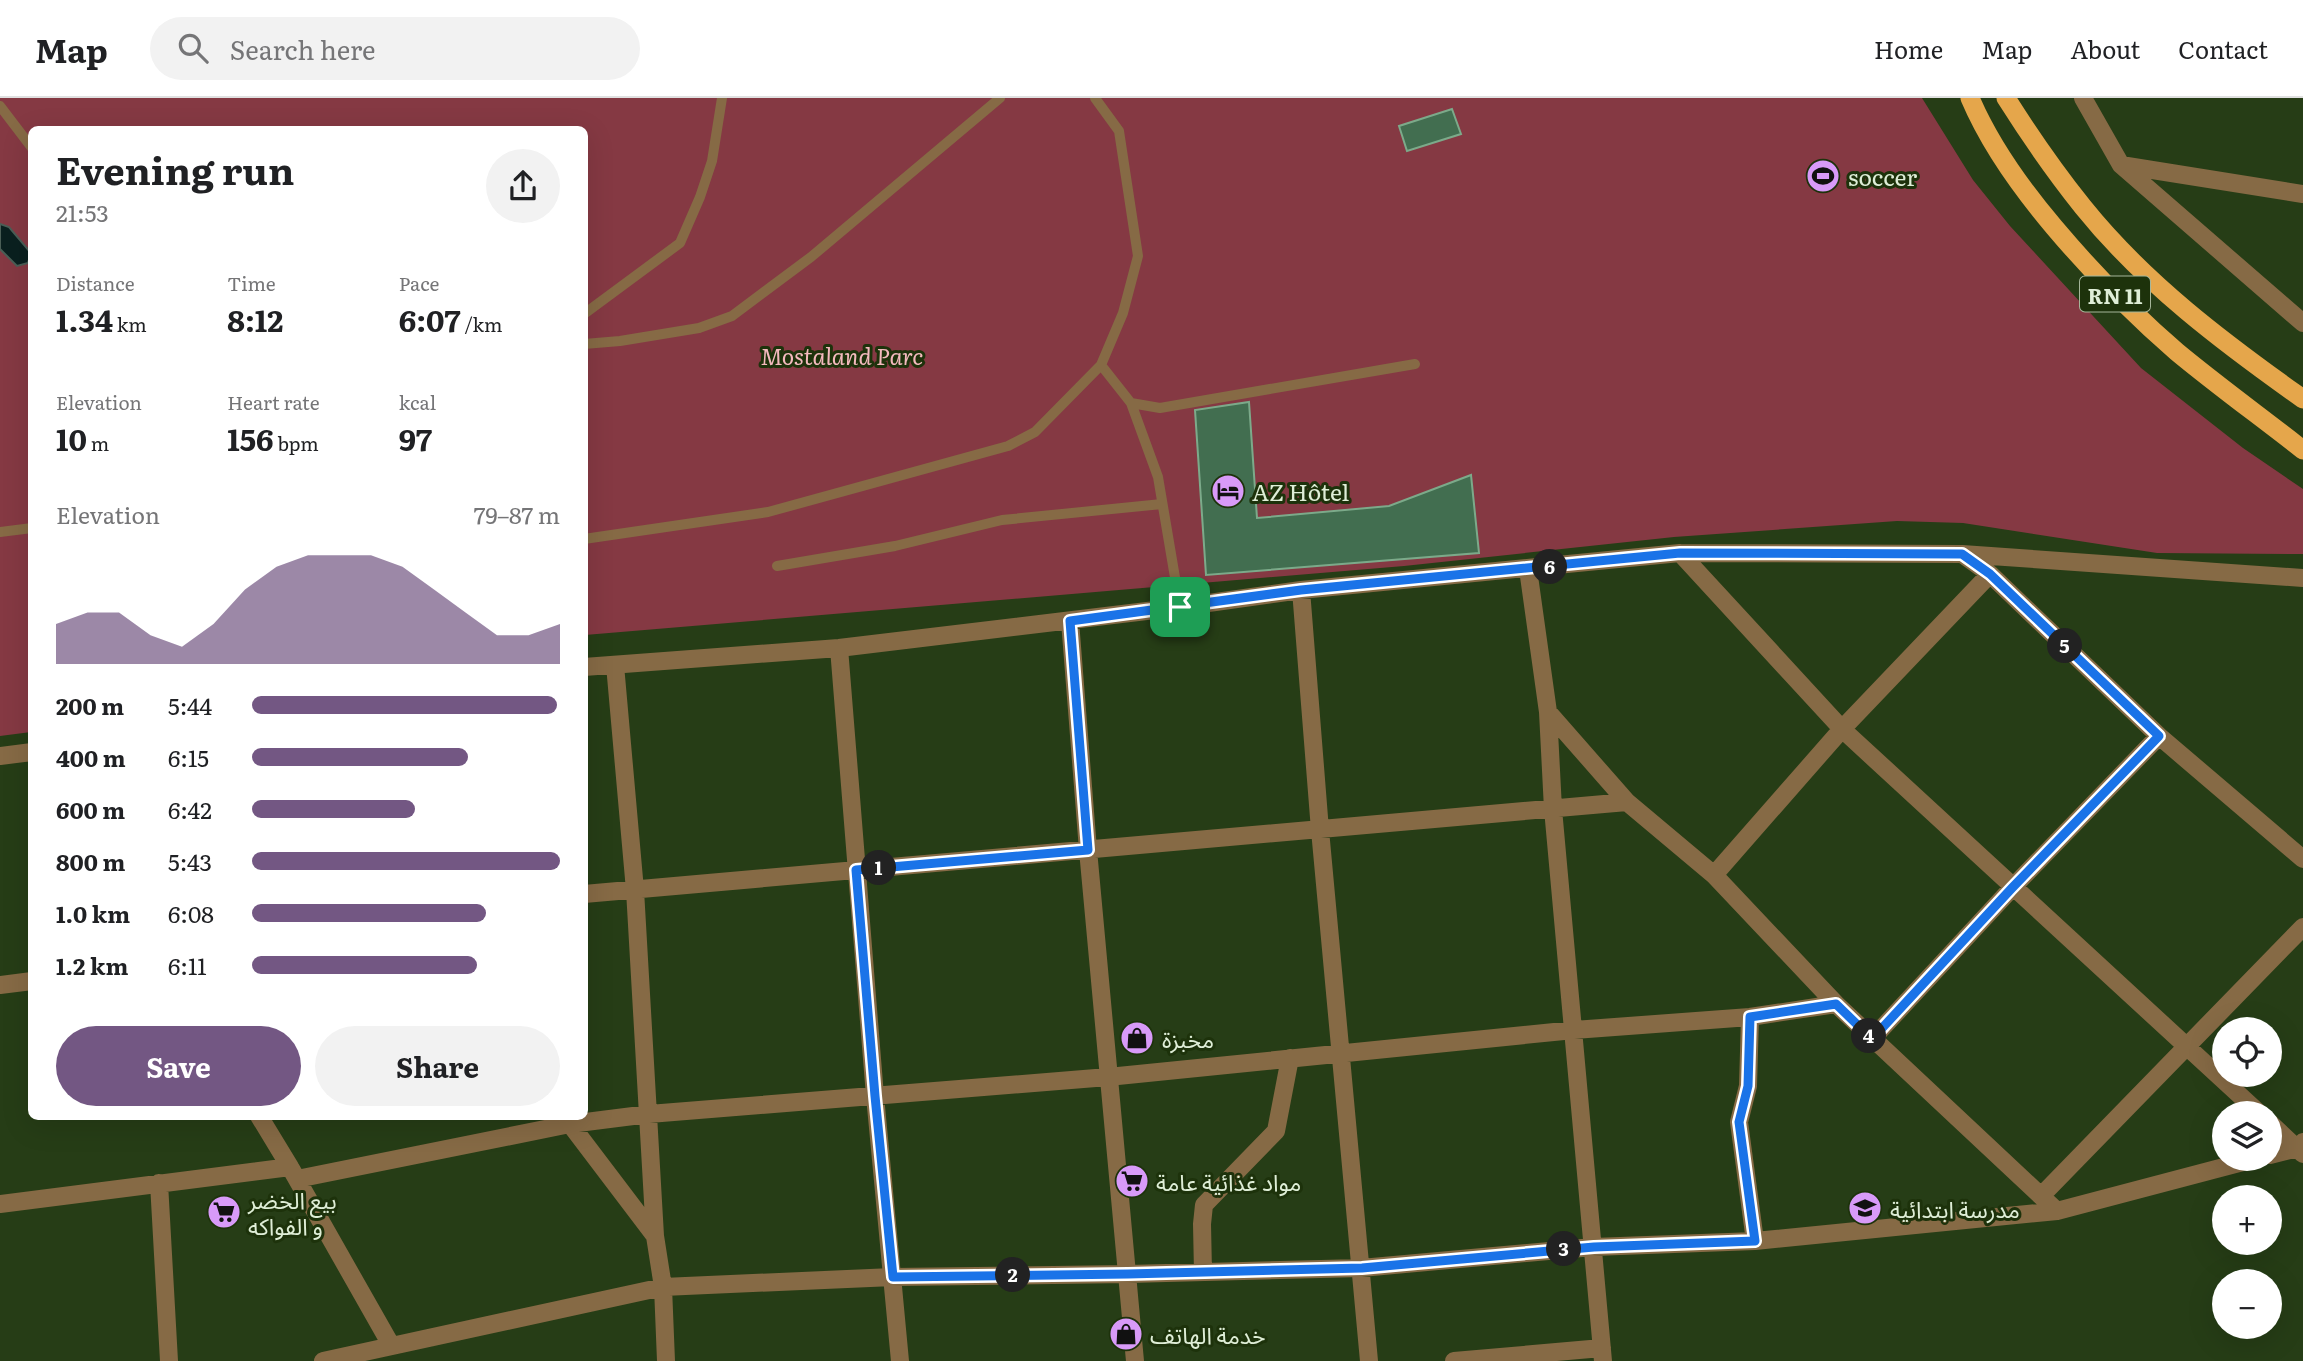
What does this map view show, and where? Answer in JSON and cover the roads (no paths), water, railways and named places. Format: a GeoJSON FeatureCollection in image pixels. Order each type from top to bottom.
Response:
{"type":"FeatureCollection","features":[{"type":"Feature","properties":{"kind":"highway","name":"RN 11"},"geometry":{"type":"LineString","coordinates":[[1970,98],[1981,123],[2027,194],[2122,302],[2178,352],[2303,450]]}},
{"type":"Feature","properties":{"kind":"highway","name":"RN 11"},"geometry":{"type":"LineString","coordinates":[[2007,98],[2035,144],[2084,209],[2132,261],[2232,349],[2303,399]]}},
{"type":"Feature","properties":{"kind":"street"},"geometry":{"type":"LineString","coordinates":[[2082,98],[2121,165],[2303,323]]}},
{"type":"Feature","properties":{"kind":"street"},"geometry":{"type":"LineString","coordinates":[[2121,165],[2303,194]]}},
{"type":"Feature","properties":{"kind":"street"},"geometry":{"type":"LineString","coordinates":[[1680,553],[1842,729],[2246,1101]]}},
{"type":"Feature","properties":{"kind":"street"},"geometry":{"type":"LineString","coordinates":[[588,667],[839,648],[1301,590],[1680,553],[1962,554],[2303,578]]}},
{"type":"Feature","properties":{"kind":"street"},"geometry":{"type":"LineString","coordinates":[[1962,554],[1990,574],[2159,736],[2303,859]]}},
{"type":"Feature","properties":{"kind":"street"},"geometry":{"type":"LineString","coordinates":[[1454,1361],[1603,1354],[1553,809],[1548,712],[1528,569]]}},
{"type":"Feature","properties":{"kind":"street"},"geometry":{"type":"LineString","coordinates":[[1714,875],[1842,729],[1990,574]]}},
{"type":"Feature","properties":{"kind":"street"},"geometry":{"type":"LineString","coordinates":[[1301,590],[1320,830],[1369,1361]]}},
{"type":"Feature","properties":{"kind":"street"},"geometry":{"type":"LineString","coordinates":[[1070,621],[1088,850],[1135,1361]]}},
{"type":"Feature","properties":{"kind":"street"},"geometry":{"type":"LineString","coordinates":[[839,648],[875,1096],[900,1361]]}},
{"type":"Feature","properties":{"kind":"street"},"geometry":{"type":"LineString","coordinates":[[615,665],[635,890],[655,1236],[663,1287],[666,1361]]}},
{"type":"Feature","properties":{"kind":"street"},"geometry":{"type":"LineString","coordinates":[[1548,712],[1626,803],[1714,875],[1836,1004],[2057,1211]]}},
{"type":"Feature","properties":{"kind":"street"},"geometry":{"type":"LineString","coordinates":[[1872,1039],[2012,888],[2159,736]]}},
{"type":"Feature","properties":{"kind":"street"},"geometry":{"type":"LineString","coordinates":[[0,756],[28,752]]}},
{"type":"Feature","properties":{"kind":"street"},"geometry":{"type":"LineString","coordinates":[[588,894],[1626,803]]}},
{"type":"Feature","properties":{"kind":"street"},"geometry":{"type":"LineString","coordinates":[[2042,1195],[2303,927]]}},
{"type":"Feature","properties":{"kind":"street"},"geometry":{"type":"LineString","coordinates":[[0,985],[28,982]]}},
{"type":"Feature","properties":{"kind":"street"},"geometry":{"type":"LineString","coordinates":[[588,1118],[1108,1077],[1574,1030],[1750,1017],[1836,1004]]}},
{"type":"Feature","properties":{"kind":"street"},"geometry":{"type":"LineString","coordinates":[[1750,1017],[1748,1086],[1739,1122],[1755,1241]]}},
{"type":"Feature","properties":{"kind":"street"},"geometry":{"type":"LineString","coordinates":[[1203,1272],[1204,1205],[1276,1131],[1290,1058]]}},
{"type":"Feature","properties":{"kind":"street"},"geometry":{"type":"LineString","coordinates":[[261,1120],[391,1345]]}},
{"type":"Feature","properties":{"kind":"street"},"geometry":{"type":"LineString","coordinates":[[0,1204],[159,1183],[293,1173],[567,1120],[655,1236]]}},
{"type":"Feature","properties":{"kind":"street"},"geometry":{"type":"LineString","coordinates":[[2282,1133],[2301,1148]]}},
{"type":"Feature","properties":{"kind":"street"},"geometry":{"type":"LineString","coordinates":[[2282,1153],[2301,1148]]}},
{"type":"Feature","properties":{"kind":"street"},"geometry":{"type":"LineString","coordinates":[[323,1361],[663,1287],[893,1277],[1362,1268],[1594,1247],[1755,1241],[2057,1211],[2212,1170]]}},
{"type":"Feature","properties":{"kind":"street"},"geometry":{"type":"LineString","coordinates":[[159,1183],[169,1361]]}},
{"type":"Feature","properties":{"kind":"lane"},"geometry":{"type":"LineString","coordinates":[[588,311],[680,243],[701,197],[712,161],[722,98]]}},
{"type":"Feature","properties":{"kind":"lane"},"geometry":{"type":"LineString","coordinates":[[588,344],[699,328],[732,316],[811,257],[1000,98]]}},
{"type":"Feature","properties":{"kind":"lane"},"geometry":{"type":"LineString","coordinates":[[588,538],[768,512],[1008,446],[1035,432],[1101,365],[1123,313],[1138,256],[1119,131],[1095,98]]}},
{"type":"Feature","properties":{"kind":"lane"},"geometry":{"type":"LineString","coordinates":[[0,106],[28,143]]}},
{"type":"Feature","properties":{"kind":"lane"},"geometry":{"type":"LineString","coordinates":[[1131,403],[1160,408],[1415,364]]}},
{"type":"Feature","properties":{"kind":"lane"},"geometry":{"type":"LineString","coordinates":[[1101,365],[1131,403],[1158,477],[1180,607]]}},
{"type":"Feature","properties":{"kind":"lane"},"geometry":{"type":"LineString","coordinates":[[777,566],[895,546],[1002,520],[1163,504]]}},
{"type":"Feature","properties":{"kind":"lane"},"geometry":{"type":"LineString","coordinates":[[0,532],[28,528]]}},
{"type":"Feature","properties":{"kind":"water"},"geometry":{"type":"Polygon","coordinates":[[[0,224],[9,227],[28,249],[28,263],[17,266],[0,249],[0,224]]]}},
{"type":"Feature","properties":{"kind":"place","name":"soccer"},"geometry":{"type":"Point","coordinates":[1823,176]}},
{"type":"Feature","properties":{"kind":"place","name":"AZ Hôtel"},"geometry":{"type":"Point","coordinates":[1228,491]}},
{"type":"Feature","properties":{"kind":"place","name":"مخبزة"},"geometry":{"type":"Point","coordinates":[1137,1038]}},
{"type":"Feature","properties":{"kind":"place","name":"مواد غذائية عامة"},"geometry":{"type":"Point","coordinates":[1132,1181]}},
{"type":"Feature","properties":{"kind":"place","name":"مدرسة ابتدائية"},"geometry":{"type":"Point","coordinates":[1865,1208]}},
{"type":"Feature","properties":{"kind":"place","name":"بيع الخضر و الفواكه"},"geometry":{"type":"Point","coordinates":[224,1212]}},
{"type":"Feature","properties":{"kind":"place","name":"خدمة الهاتف"},"geometry":{"type":"Point","coordinates":[1126,1334]}},
{"type":"Feature","properties":{"kind":"park label","name":"Mostaland Parc"},"geometry":{"type":"Point","coordinates":[842,355]}}]}
